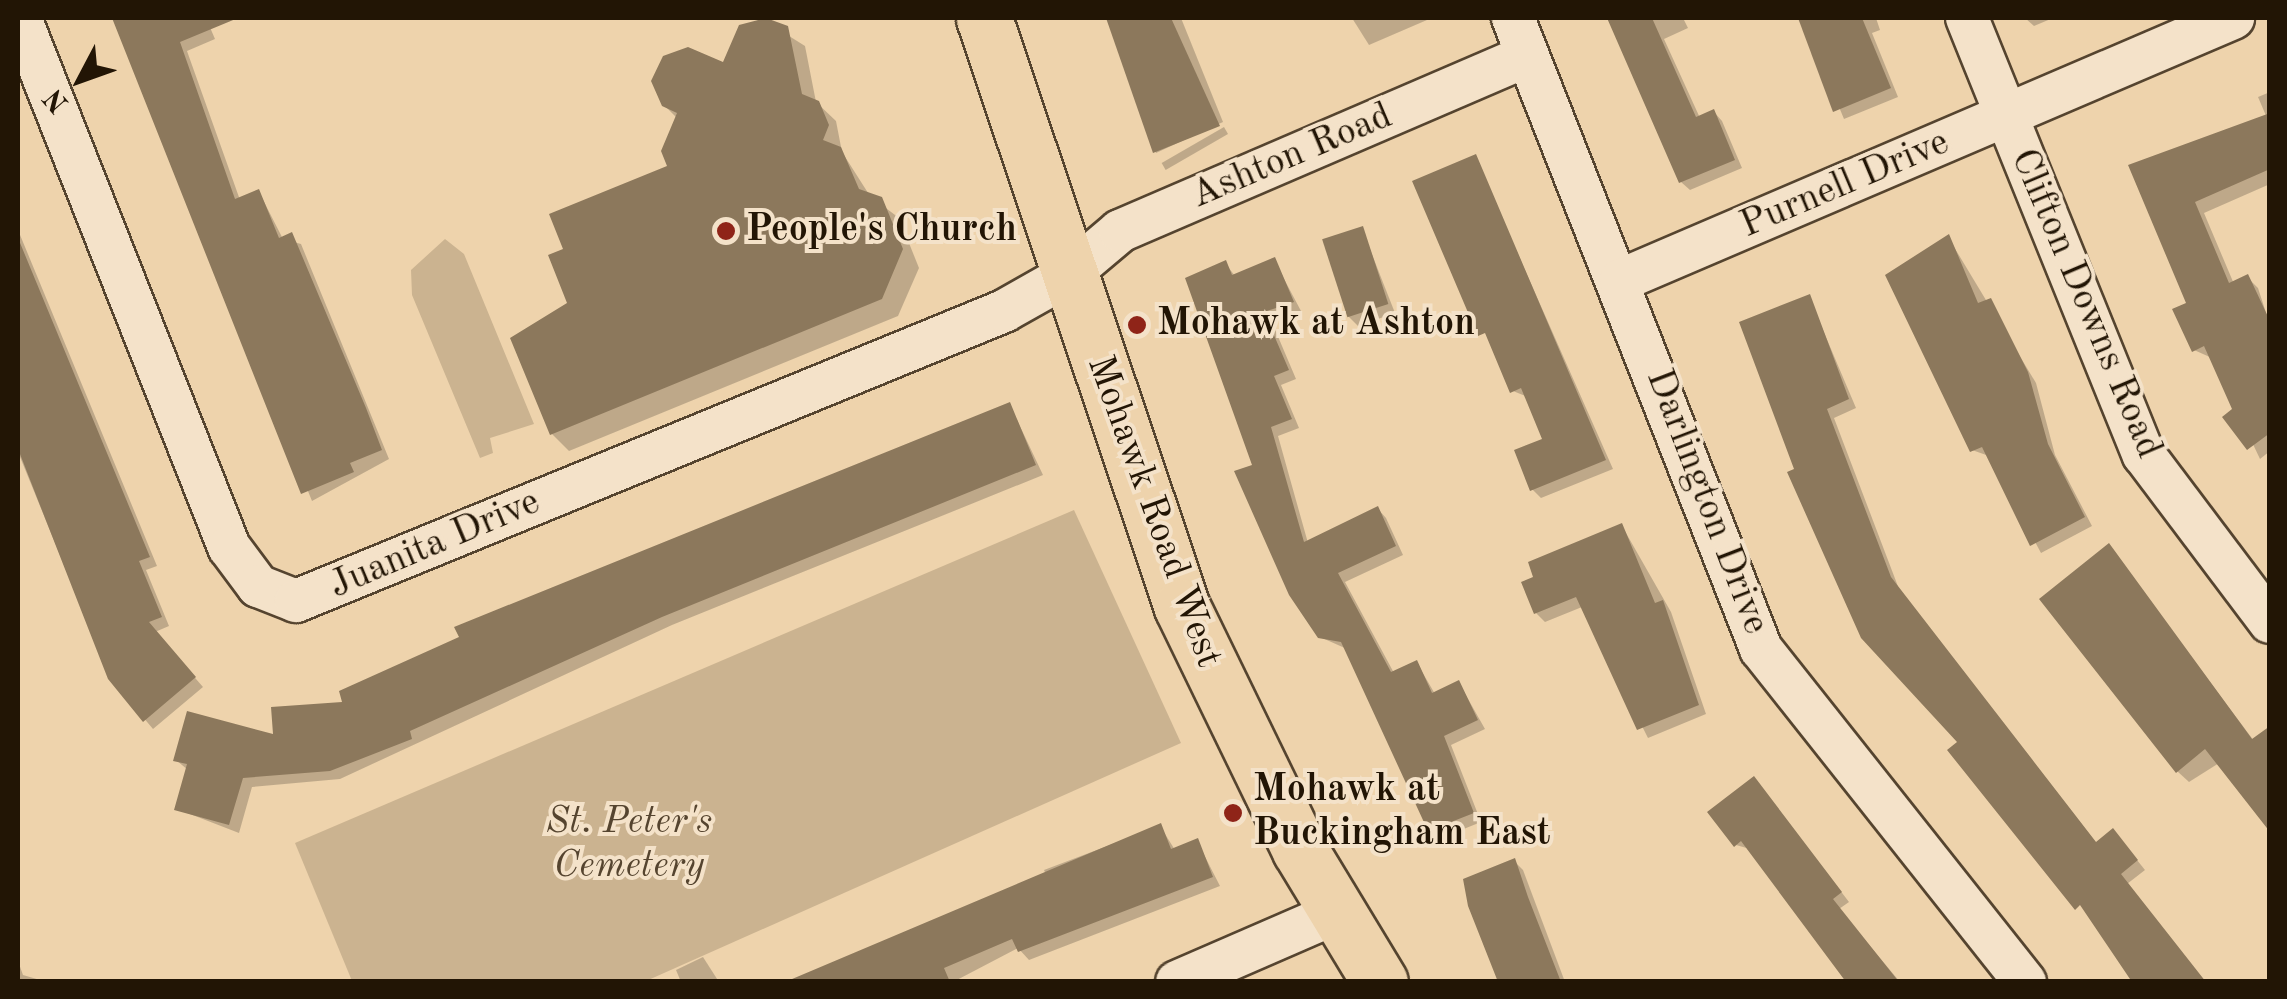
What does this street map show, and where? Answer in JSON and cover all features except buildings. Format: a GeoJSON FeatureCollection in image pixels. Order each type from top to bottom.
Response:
{"type":"FeatureCollection","features":[{"type":"Feature","properties":{"kind":"main road","name":"Mohawk Road West"},"geometry":{"type":"LineString","coordinates":[[984,18],[1068,276],[1192,632],[1338,912],[1380,982]]}},
{"type":"Feature","properties":{"kind":"street","name":"Juanita Drive"},"geometry":{"type":"LineString","coordinates":[[20,18],[229,547],[258,586],[296,601],[956,332],[1068,276]]}},
{"type":"Feature","properties":{"kind":"street","name":"Clifton Downs Road"},"geometry":{"type":"LineString","coordinates":[[1967,18],[2144,455],[2262,596]]}},
{"type":"Feature","properties":{"kind":"street","name":"Purnell Drive"},"geometry":{"type":"LineString","coordinates":[[1622,280],[2233,18]]}},
{"type":"Feature","properties":{"kind":"street","name":"Ashton Road"},"geometry":{"type":"LineString","coordinates":[[1068,276],[1120,230],[1520,37]]}},
{"type":"Feature","properties":{"kind":"street","name":"Darlington Drive"},"geometry":{"type":"LineString","coordinates":[[1520,37],[1622,280],[1761,650],[2025,982]]}},
{"type":"Feature","properties":{"kind":"street"},"geometry":{"type":"LineString","coordinates":[[1177,982],[1338,912]]}},
{"type":"Feature","properties":{"kind":"green space"},"geometry":{"type":"Polygon","coordinates":[[[445,239],[464,254],[534,424],[490,438],[493,453],[480,458],[412,295],[411,270],[445,239]]]}},
{"type":"Feature","properties":{"kind":"green space","name":"St. Peter's Cemetery"},"geometry":{"type":"Polygon","coordinates":[[[1074,510],[1181,743],[646,981],[352,981],[295,843],[1074,510]]]}},
{"type":"Feature","properties":{"kind":"place","name":"People's Church"},"geometry":{"type":"Point","coordinates":[726,231]}},
{"type":"Feature","properties":{"kind":"place","name":"Mohawk at Ashton"},"geometry":{"type":"Point","coordinates":[1137,325]}},
{"type":"Feature","properties":{"kind":"place","name":"Mohawk at Buckingham East"},"geometry":{"type":"Point","coordinates":[1233,813]}}]}
